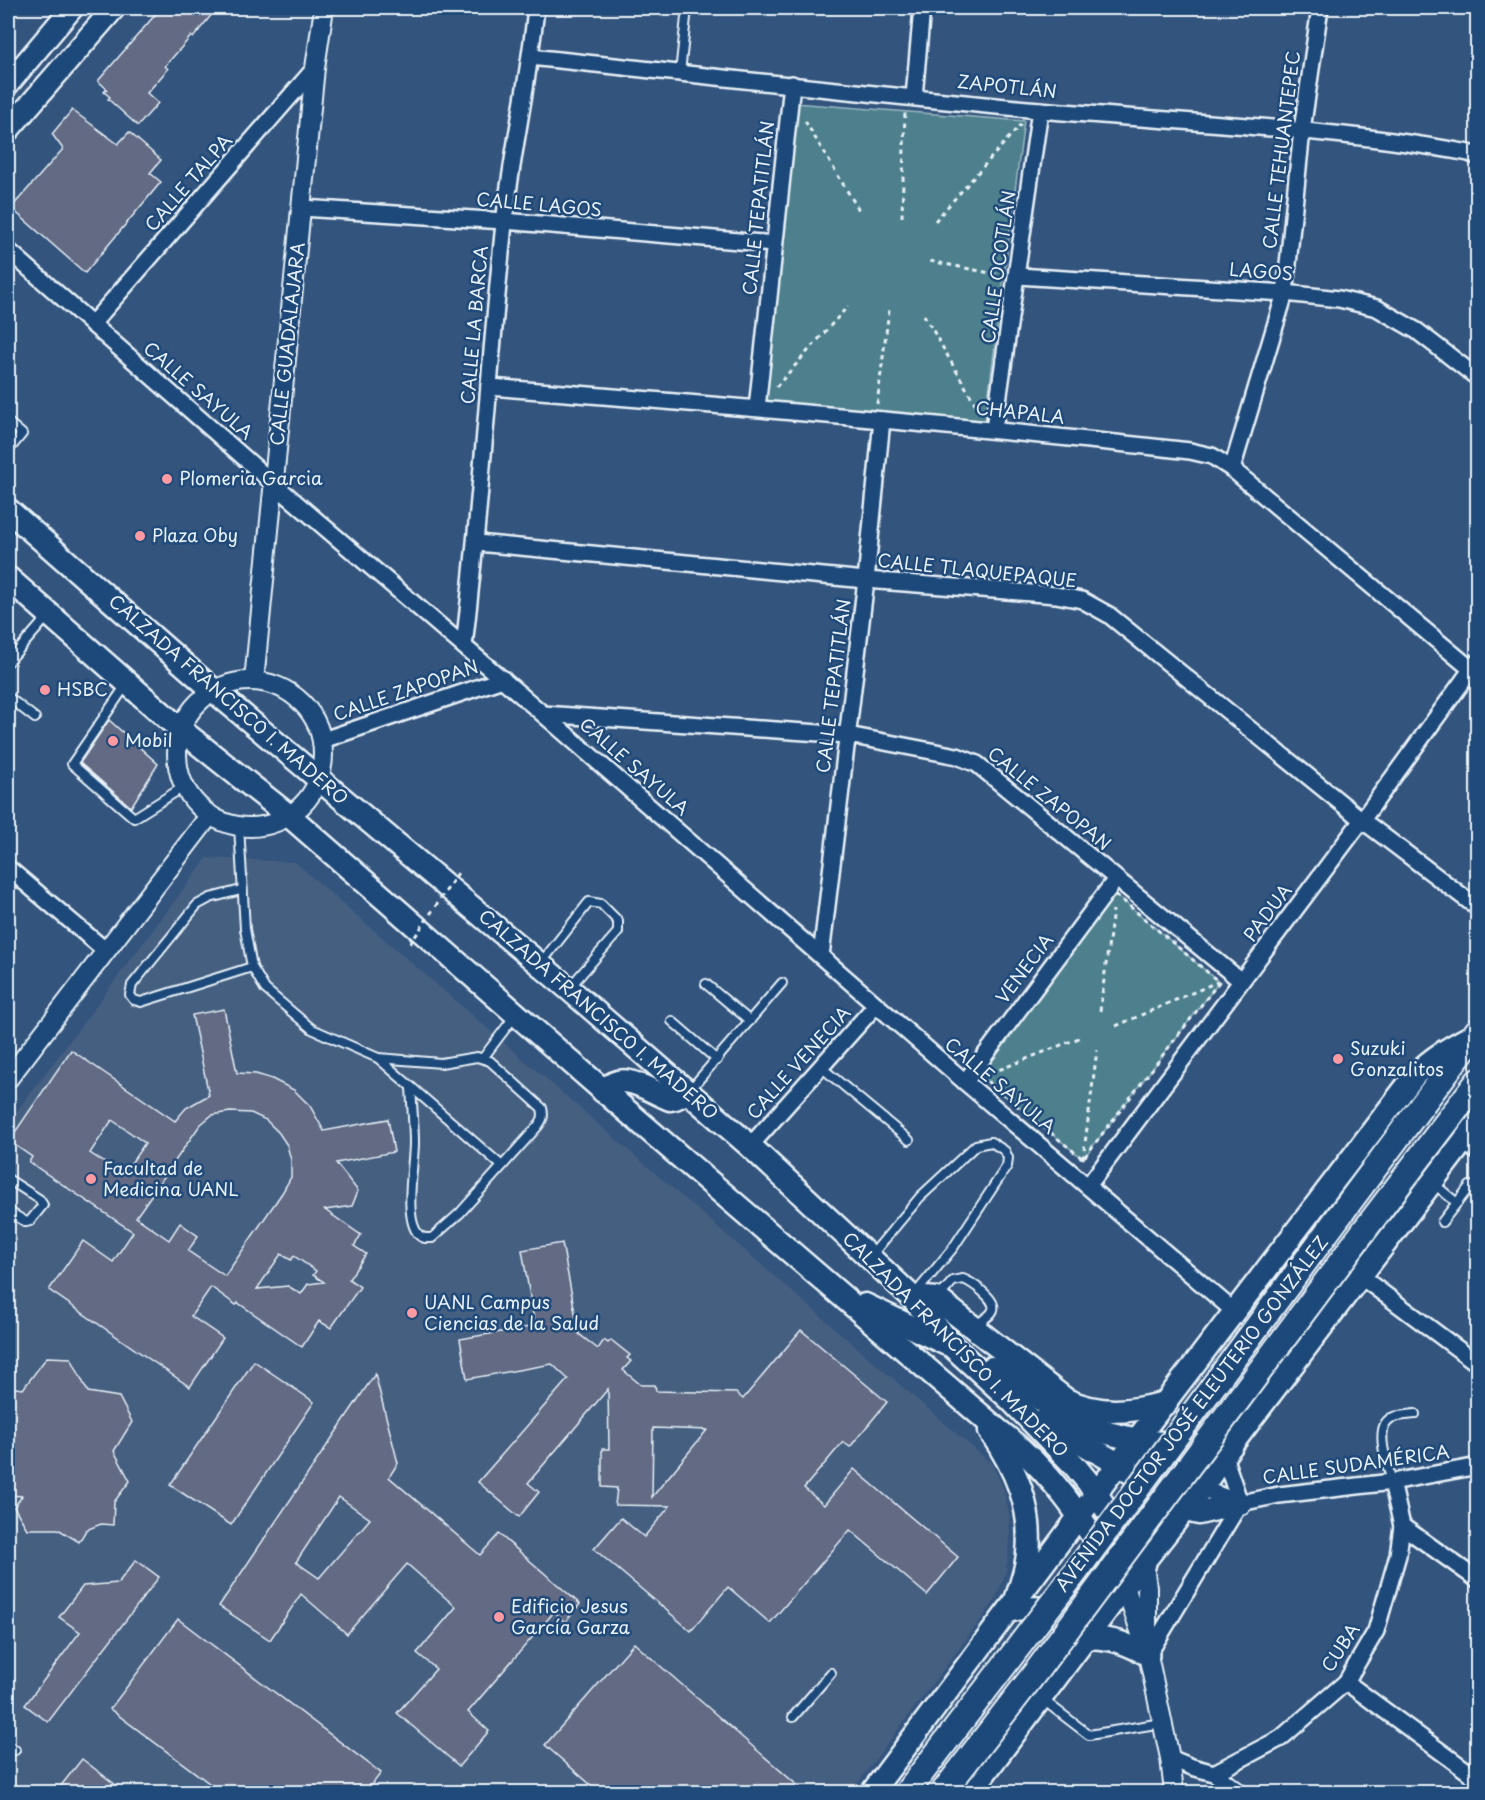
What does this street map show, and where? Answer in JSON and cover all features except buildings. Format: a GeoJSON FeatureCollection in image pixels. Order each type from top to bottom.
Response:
{"type":"FeatureCollection","features":[{"type":"Feature","properties":{"kind":"highway","name":"AVENIDA DOCTOR JOSÉ ELEUTERIO GONZÁLEZ"},"geometry":{"type":"LineString","coordinates":[[907,1792],[1075,1573],[1476,1032]]}},
{"type":"Feature","properties":{"kind":"highway","name":"AVENIDA DOCTOR JOSÉ ELEUTERIO GONZÁLEZ"},"geometry":{"type":"LineString","coordinates":[[944,1792],[1478,1081]]}},
{"type":"Feature","properties":{"kind":"main road"},"geometry":{"type":"LineString","coordinates":[[8,84],[72,8]]}},
{"type":"Feature","properties":{"kind":"main road"},"geometry":{"type":"LineString","coordinates":[[8,130],[114,8]]}},
{"type":"Feature","properties":{"kind":"main road","name":"CALZADA FRANCISCO I. MADERO"},"geometry":{"type":"LineString","coordinates":[[8,510],[213,690],[540,964],[750,1146],[912,1297],[953,1347],[1012,1401],[1074,1465],[1144,1565]]}},
{"type":"Feature","properties":{"kind":"main road","name":"CALZADA FRANCISCO I. MADERO"},"geometry":{"type":"LineString","coordinates":[[8,578],[181,730],[289,817],[839,1294],[1023,1450],[1066,1496],[1125,1586]]}},
{"type":"Feature","properties":{"kind":"main road","name":"AVENIDA DOCTOR JOSÉ ELEUTERIO GONZÁLEZ"},"geometry":{"type":"LineString","coordinates":[[877,1784],[1097,1495],[1126,1446],[1160,1411],[1415,1075],[1428,1061],[1476,1032]]}},
{"type":"Feature","properties":{"kind":"main road"},"geometry":{"type":"LineString","coordinates":[[603,1090],[611,1083],[623,1080],[670,1099],[688,1092]]}},
{"type":"Feature","properties":{"kind":"main road"},"geometry":{"type":"LineString","coordinates":[[971,1792],[1432,1182],[1470,1146],[1478,1122]]}},
{"type":"Feature","properties":{"kind":"main road"},"geometry":{"type":"LineString","coordinates":[[839,1294],[983,1362],[1065,1416],[1092,1427],[1202,1488]]}},
{"type":"Feature","properties":{"kind":"main road"},"geometry":{"type":"LineString","coordinates":[[912,1297],[937,1299],[1066,1400],[1085,1409],[1160,1411],[1160,1436],[1166,1444]]}},
{"type":"Feature","properties":{"kind":"main road"},"geometry":{"type":"LineString","coordinates":[[1191,1370],[1191,1384],[1195,1398],[1203,1409],[1215,1417],[1229,1420],[1256,1413]]}},
{"type":"Feature","properties":{"kind":"main road"},"geometry":{"type":"LineString","coordinates":[[1012,1401],[1065,1435],[1126,1446],[1166,1444],[1227,1451]]}},
{"type":"Feature","properties":{"kind":"main road"},"geometry":{"type":"LineString","coordinates":[[975,1410],[1013,1467],[1027,1510],[1028,1554],[1012,1607],[1047,1608],[1059,1616],[1070,1629],[1072,1642],[1066,1667]]}},
{"type":"Feature","properties":{"kind":"main road"},"geometry":{"type":"LineString","coordinates":[[1126,1446],[1185,1510],[1199,1513],[1240,1503]]}},
{"type":"Feature","properties":{"kind":"main road"},"geometry":{"type":"LineString","coordinates":[[1088,1638],[1118,1641],[1148,1655]]}},
{"type":"Feature","properties":{"kind":"main road"},"geometry":{"type":"LineString","coordinates":[[877,1784],[906,1769],[922,1772],[936,1780],[944,1792]]}},
{"type":"Feature","properties":{"kind":"street","name":"CALLE GUADALAJARA"},"geometry":{"type":"LineString","coordinates":[[254,681],[315,68],[324,8]]}},
{"type":"Feature","properties":{"kind":"street","name":"CALLE LA BARCA"},"geometry":{"type":"LineString","coordinates":[[464,646],[477,543],[504,221],[531,57],[536,8]]}},
{"type":"Feature","properties":{"kind":"street"},"geometry":{"type":"LineString","coordinates":[[914,97],[922,8]]}},
{"type":"Feature","properties":{"kind":"street","name":"CALLE TEHUANTEPEC"},"geometry":{"type":"LineString","coordinates":[[1232,469],[1285,293],[1302,130],[1320,8]]}},
{"type":"Feature","properties":{"kind":"street","name":"ZAPOTLÁN"},"geometry":{"type":"LineString","coordinates":[[531,57],[1040,110],[1302,130],[1413,143],[1469,153],[1478,157]]}},
{"type":"Feature","properties":{"kind":"street","name":"CALLE TALPA"},"geometry":{"type":"LineString","coordinates":[[92,324],[315,68]]}},
{"type":"Feature","properties":{"kind":"street","name":"CALLE TEPATITLÁN"},"geometry":{"type":"LineString","coordinates":[[757,408],[792,84]]}},
{"type":"Feature","properties":{"kind":"street","name":"CALLE OCOTLÁN"},"geometry":{"type":"LineString","coordinates":[[994,429],[1011,276],[1040,110]]}},
{"type":"Feature","properties":{"kind":"street","name":"CALLE LAGOS"},"geometry":{"type":"LineString","coordinates":[[302,208],[504,221],[774,244]]}},
{"type":"Feature","properties":{"kind":"street","name":"CALLE SAYULA"},"geometry":{"type":"LineString","coordinates":[[8,250],[274,484],[503,679],[965,1082],[1235,1312]]}},
{"type":"Feature","properties":{"kind":"street","name":"LAGOS"},"geometry":{"type":"LineString","coordinates":[[1011,276],[1285,293],[1339,299],[1377,308],[1417,331],[1478,378]]}},
{"type":"Feature","properties":{"kind":"street","name":"CHAPALA"},"geometry":{"type":"LineString","coordinates":[[489,387],[879,416],[1190,451],[1212,456],[1232,469],[1474,665]]}},
{"type":"Feature","properties":{"kind":"street","name":"CALLE TEPATITLÁN"},"geometry":{"type":"LineString","coordinates":[[821,956],[866,580],[879,416]]}},
{"type":"Feature","properties":{"kind":"street","name":"CALLE TLAQUEPAQUE"},"geometry":{"type":"LineString","coordinates":[[477,543],[866,580],[1056,595],[1082,600],[1109,615],[1362,820],[1478,908]]}},
{"type":"Feature","properties":{"kind":"street","name":"PADUA"},"geometry":{"type":"LineString","coordinates":[[1088,1186],[1362,820],[1474,665]]}},
{"type":"Feature","properties":{"kind":"street","name":"CALLE ZAPOPAN"},"geometry":{"type":"LineString","coordinates":[[322,740],[503,679]]}},
{"type":"Feature","properties":{"kind":"street"},"geometry":{"type":"LineString","coordinates":[[254,681],[278,686],[299,699],[314,717],[322,740],[324,760],[320,779],[307,800],[289,817],[272,824],[255,827],[224,822],[210,815],[195,802],[184,786],[178,768],[177,749],[181,730],[193,707],[213,690],[233,683],[254,681]]}},
{"type":"Feature","properties":{"kind":"street","name":"CALLE ZAPOPAN"},"geometry":{"type":"LineString","coordinates":[[543,714],[848,735],[957,756],[977,764],[1241,981]]}},
{"type":"Feature","properties":{"kind":"street"},"geometry":{"type":"LineString","coordinates":[[8,1079],[210,815]]}},
{"type":"Feature","properties":{"kind":"street"},"geometry":{"type":"LineString","coordinates":[[8,868],[106,951]]}},
{"type":"Feature","properties":{"kind":"street","name":"VENECIA"},"geometry":{"type":"LineString","coordinates":[[965,1082],[1116,879]]}},
{"type":"Feature","properties":{"kind":"street","name":"CALLE VENECIA"},"geometry":{"type":"LineString","coordinates":[[750,1146],[876,1005]]}},
{"type":"Feature","properties":{"kind":"street"},"geometry":{"type":"LineString","coordinates":[[1360,1276],[1478,1364]]}},
{"type":"Feature","properties":{"kind":"street","name":"CALLE SUDAMÉRICA"},"geometry":{"type":"LineString","coordinates":[[1227,1451],[1240,1503]]}},
{"type":"Feature","properties":{"kind":"street","name":"CALLE SUDAMÉRICA"},"geometry":{"type":"LineString","coordinates":[[1202,1488],[1240,1503],[1278,1495],[1392,1482],[1478,1466]]}},
{"type":"Feature","properties":{"kind":"street","name":"CUBA"},"geometry":{"type":"LineString","coordinates":[[1214,1773],[1281,1738],[1346,1682],[1376,1631],[1398,1555],[1402,1526],[1392,1482]]}},
{"type":"Feature","properties":{"kind":"street"},"geometry":{"type":"LineString","coordinates":[[1148,1655],[1240,1503]]}},
{"type":"Feature","properties":{"kind":"street"},"geometry":{"type":"LineString","coordinates":[[1402,1526],[1478,1580]]}},
{"type":"Feature","properties":{"kind":"street"},"geometry":{"type":"LineString","coordinates":[[1144,1565],[1147,1587],[1148,1655]]}},
{"type":"Feature","properties":{"kind":"street"},"geometry":{"type":"LineString","coordinates":[[1125,1586],[1148,1655],[1170,1758],[1174,1792]]}},
{"type":"Feature","properties":{"kind":"street"},"geometry":{"type":"LineString","coordinates":[[1346,1682],[1478,1779]]}},
{"type":"Feature","properties":{"kind":"street"},"geometry":{"type":"LineString","coordinates":[[1170,1758],[1214,1773],[1239,1792]]}},
{"type":"Feature","properties":{"kind":"lane"},"geometry":{"type":"LineString","coordinates":[[680,73],[687,8]]}},
{"type":"Feature","properties":{"kind":"lane"},"geometry":{"type":"LineString","coordinates":[[8,422],[21,434],[8,451]]}},
{"type":"Feature","properties":{"kind":"lane"},"geometry":{"type":"LineString","coordinates":[[8,662],[49,615]]}},
{"type":"Feature","properties":{"kind":"lane"},"geometry":{"type":"LineString","coordinates":[[127,683],[72,764],[134,819],[184,786]]}},
{"type":"Feature","properties":{"kind":"lane"},"geometry":{"type":"LineString","coordinates":[[8,698],[35,718]]}},
{"type":"Feature","properties":{"kind":"lane"},"geometry":{"type":"LineString","coordinates":[[239,826],[245,929],[252,967],[265,989],[312,1029],[378,1058],[502,1166]]}},
{"type":"Feature","properties":{"kind":"lane"},"geometry":{"type":"LineString","coordinates":[[241,890],[210,898],[197,905],[132,985],[130,995],[134,1000],[141,1002],[252,967]]}},
{"type":"Feature","properties":{"kind":"lane"},"geometry":{"type":"LineString","coordinates":[[540,964],[589,902],[601,904],[618,921],[618,932],[569,989]]}},
{"type":"Feature","properties":{"kind":"lane"},"geometry":{"type":"LineString","coordinates":[[688,1092],[782,983]]}},
{"type":"Feature","properties":{"kind":"lane"},"geometry":{"type":"LineString","coordinates":[[706,984],[750,1021]]}},
{"type":"Feature","properties":{"kind":"lane"},"geometry":{"type":"LineString","coordinates":[[483,1058],[516,1013]]}},
{"type":"Feature","properties":{"kind":"lane"},"geometry":{"type":"LineString","coordinates":[[672,1021],[717,1060]]}},
{"type":"Feature","properties":{"kind":"lane"},"geometry":{"type":"LineString","coordinates":[[378,1058],[441,1063],[483,1058],[497,1066],[542,1108],[544,1114],[543,1120],[502,1166],[437,1236],[432,1238],[423,1238],[417,1234],[411,1215],[410,1190],[414,1145],[411,1087]]}},
{"type":"Feature","properties":{"kind":"lane"},"geometry":{"type":"LineString","coordinates":[[821,1067],[909,1140]]}},
{"type":"Feature","properties":{"kind":"lane"},"geometry":{"type":"LineString","coordinates":[[870,1258],[920,1197],[976,1145],[991,1142],[1005,1151],[1008,1158],[1007,1166],[953,1248],[912,1297]]}},
{"type":"Feature","properties":{"kind":"lane"},"geometry":{"type":"LineString","coordinates":[[8,1179],[39,1199],[43,1205],[30,1221],[26,1222],[8,1211]]}},
{"type":"Feature","properties":{"kind":"lane"},"geometry":{"type":"LineString","coordinates":[[1432,1182],[1457,1203]]}},
{"type":"Feature","properties":{"kind":"lane"},"geometry":{"type":"LineString","coordinates":[[1442,1222],[1470,1186]]}},
{"type":"Feature","properties":{"kind":"lane"},"geometry":{"type":"LineString","coordinates":[[937,1299],[953,1281],[963,1279],[988,1296],[994,1308],[973,1327]]}},
{"type":"Feature","properties":{"kind":"lane"},"geometry":{"type":"LineString","coordinates":[[1392,1482],[1381,1434],[1384,1425],[1391,1419],[1415,1414]]}},
{"type":"Feature","properties":{"kind":"lane"},"geometry":{"type":"LineString","coordinates":[[793,1717],[831,1673]]}},
{"type":"Feature","properties":{"kind":"lane"},"geometry":{"type":"LineString","coordinates":[[1042,1699],[1089,1735],[1162,1723]]}},
{"type":"Feature","properties":{"kind":"path"},"geometry":{"type":"LineString","coordinates":[[902,217],[905,111]]}},
{"type":"Feature","properties":{"kind":"path"},"geometry":{"type":"LineString","coordinates":[[800,112],[860,212]]}},
{"type":"Feature","properties":{"kind":"path"},"geometry":{"type":"LineString","coordinates":[[1012,120],[1024,121]]}},
{"type":"Feature","properties":{"kind":"path"},"geometry":{"type":"LineString","coordinates":[[1023,132],[1024,121]]}},
{"type":"Feature","properties":{"kind":"path"},"geometry":{"type":"LineString","coordinates":[[935,221],[1024,121]]}},
{"type":"Feature","properties":{"kind":"path"},"geometry":{"type":"LineString","coordinates":[[930,261],[1011,276]]}},
{"type":"Feature","properties":{"kind":"path"},"geometry":{"type":"LineString","coordinates":[[770,393],[848,306]]}},
{"type":"Feature","properties":{"kind":"path"},"geometry":{"type":"LineString","coordinates":[[879,416],[889,310]]}},
{"type":"Feature","properties":{"kind":"path"},"geometry":{"type":"LineString","coordinates":[[924,315],[980,412]]}},
{"type":"Feature","properties":{"kind":"path"},"geometry":{"type":"LineString","coordinates":[[410,944],[459,870]]}},
{"type":"Feature","properties":{"kind":"path"},"geometry":{"type":"LineString","coordinates":[[1115,896],[1219,982]]}},
{"type":"Feature","properties":{"kind":"path"},"geometry":{"type":"LineString","coordinates":[[1100,1011],[1115,896]]}},
{"type":"Feature","properties":{"kind":"path"},"geometry":{"type":"LineString","coordinates":[[982,1077],[982,1073],[1110,899],[1115,896]]}},
{"type":"Feature","properties":{"kind":"path"},"geometry":{"type":"LineString","coordinates":[[1116,1026],[1219,982]]}},
{"type":"Feature","properties":{"kind":"path"},"geometry":{"type":"LineString","coordinates":[[1083,1159],[1219,982]]}},
{"type":"Feature","properties":{"kind":"path"},"geometry":{"type":"LineString","coordinates":[[982,1077],[1079,1038]]}},
{"type":"Feature","properties":{"kind":"path"},"geometry":{"type":"LineString","coordinates":[[1083,1159],[1097,1050]]}},
{"type":"Feature","properties":{"kind":"path"},"geometry":{"type":"LineString","coordinates":[[982,1077],[1083,1159]]}},
{"type":"Feature","properties":{"kind":"shaded area","name":"UANL Campus Ciencias de la Salud"},"geometry":{"type":"Polygon","coordinates":[[[207,858],[295,862],[992,1464],[1004,1490],[1009,1513],[1010,1541],[1006,1572],[995,1601],[851,1792],[8,1792],[8,1123],[207,858]]]}},
{"type":"Feature","properties":{"kind":"green space"},"geometry":{"type":"Polygon","coordinates":[[[794,103],[1024,121],[985,422],[762,402],[794,103]]]}},
{"type":"Feature","properties":{"kind":"green space"},"geometry":{"type":"Polygon","coordinates":[[[1115,896],[1219,982],[1083,1159],[983,1078],[982,1073],[1110,899],[1115,896]]]}},
{"type":"Feature","properties":{"kind":"place","name":"Plomeria Garcia"},"geometry":{"type":"Point","coordinates":[167,479]}},
{"type":"Feature","properties":{"kind":"place","name":"Plaza Oby"},"geometry":{"type":"Point","coordinates":[140,536]}},
{"type":"Feature","properties":{"kind":"place","name":"HSBC"},"geometry":{"type":"Point","coordinates":[45,690]}},
{"type":"Feature","properties":{"kind":"place","name":"Mobil"},"geometry":{"type":"Point","coordinates":[113,741]}},
{"type":"Feature","properties":{"kind":"place","name":"Suzuki Gonzalitos"},"geometry":{"type":"Point","coordinates":[1338,1059]}},
{"type":"Feature","properties":{"kind":"place","name":"Facultad de Medicina UANL"},"geometry":{"type":"Point","coordinates":[91,1179]}},
{"type":"Feature","properties":{"kind":"place","name":"UANL Campus Ciencias de la Salud"},"geometry":{"type":"Point","coordinates":[412,1313]}},
{"type":"Feature","properties":{"kind":"place","name":"Edificio Jesus García Garza"},"geometry":{"type":"Point","coordinates":[499,1617]}}]}
